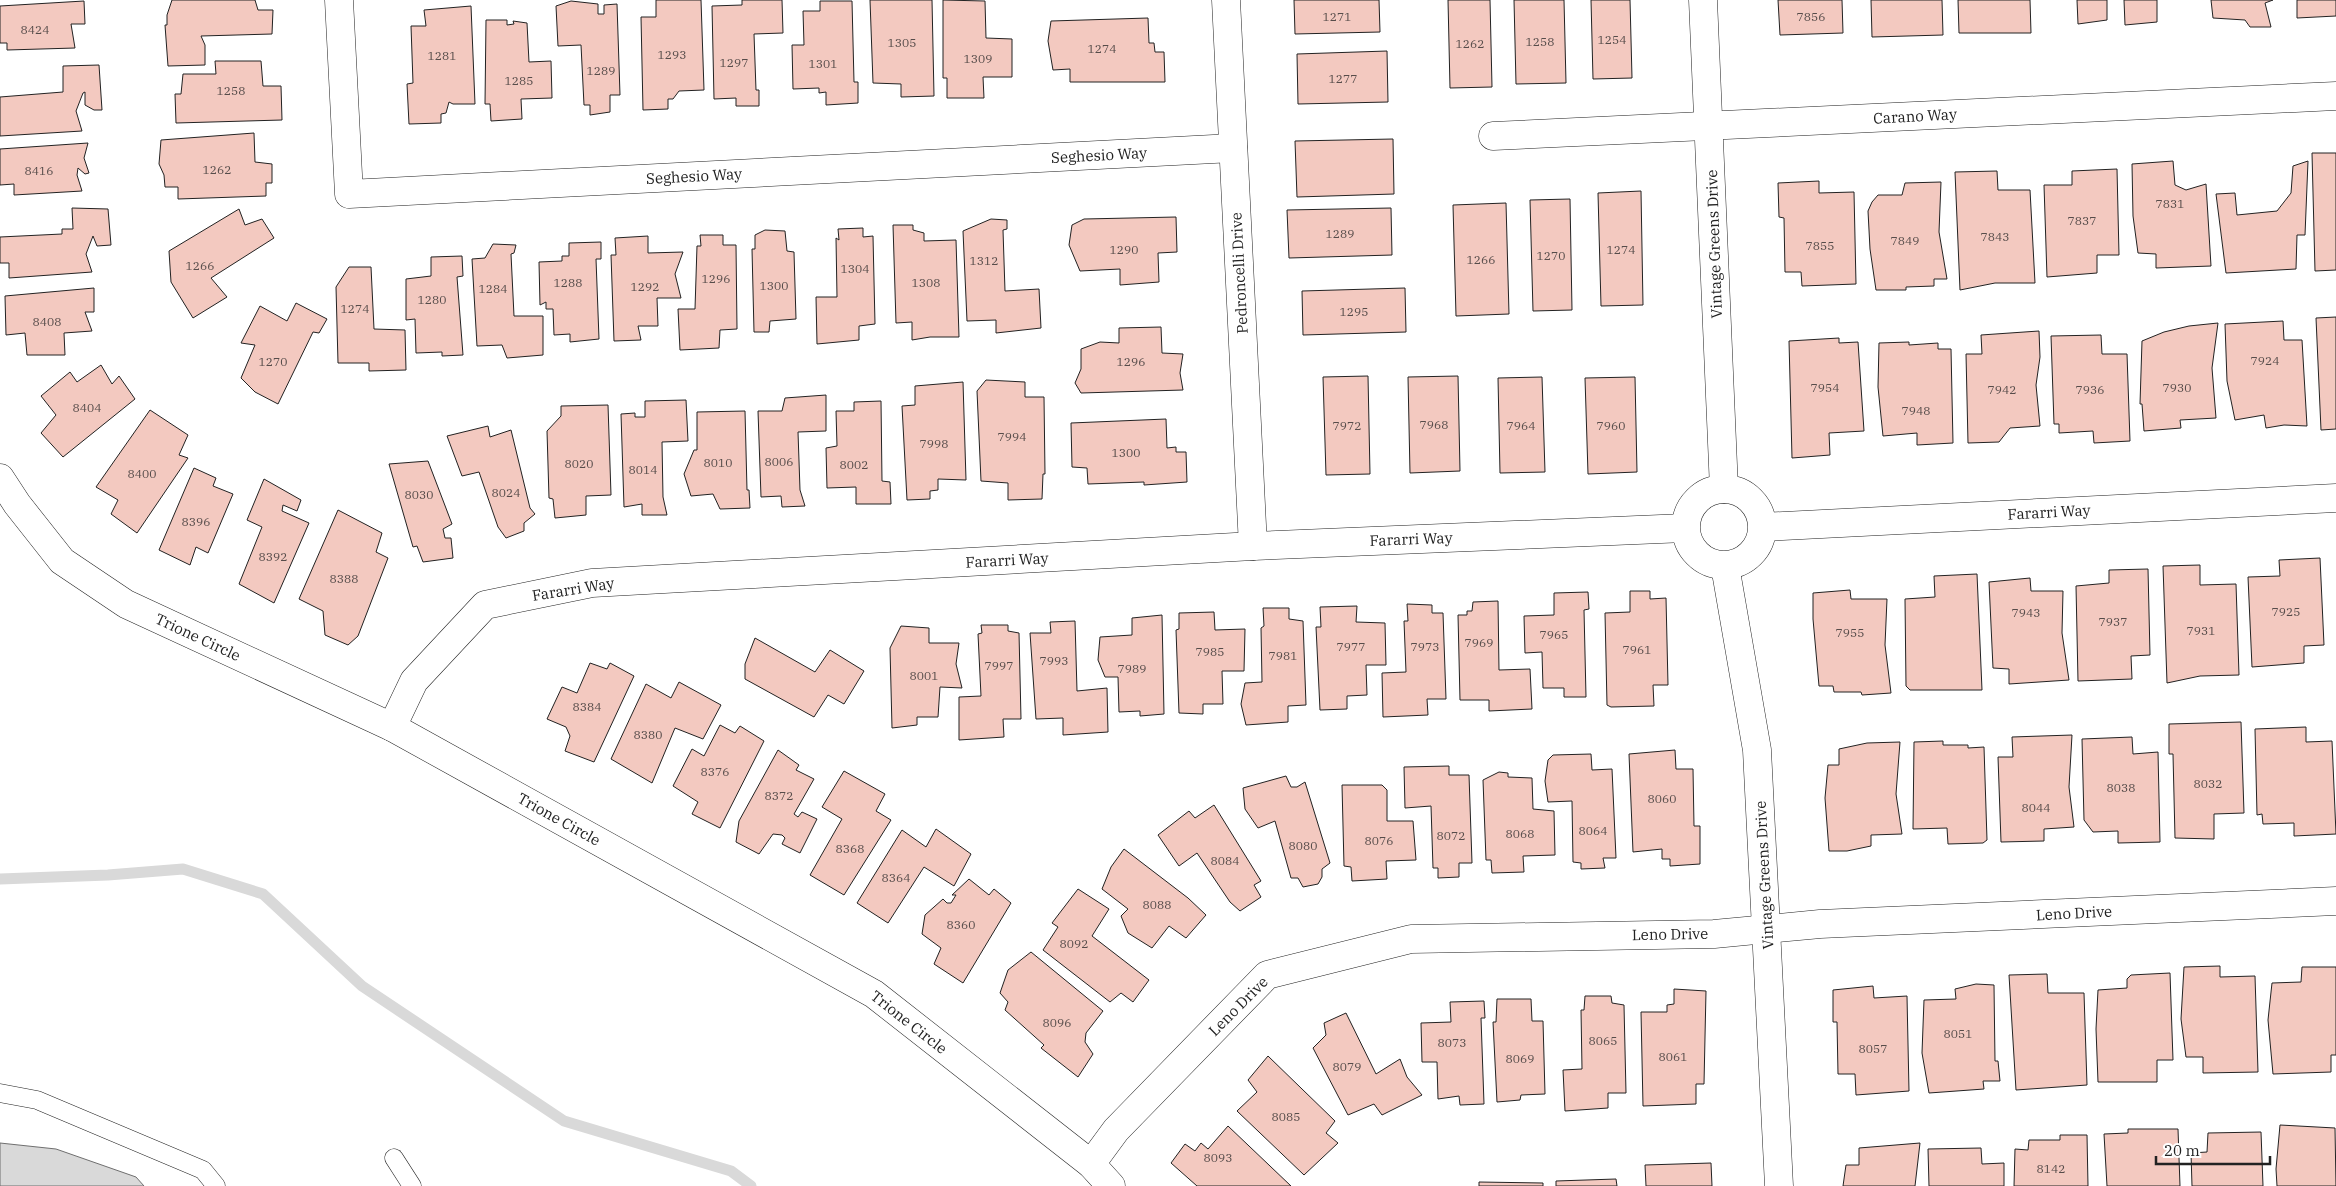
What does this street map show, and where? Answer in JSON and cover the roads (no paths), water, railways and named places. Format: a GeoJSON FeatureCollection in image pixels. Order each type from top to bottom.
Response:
{"type":"FeatureCollection","features":[{"type":"Feature","properties":{"kind":"street","name":"Seghesio Way"},"geometry":{"type":"LineString","coordinates":[[339,0],[348,194],[1233,148]]}},
{"type":"Feature","properties":{"kind":"street","name":"Pedroncelli Drive"},"geometry":{"type":"LineString","coordinates":[[1226,0],[1254,546]]}},
{"type":"Feature","properties":{"kind":"street","name":"Vintage Greens Drive"},"geometry":{"type":"LineString","coordinates":[[1703,0],[1724,488]]}},
{"type":"Feature","properties":{"kind":"street","name":"Carano Way"},"geometry":{"type":"LineString","coordinates":[[1493,136],[2336,96]]}},
{"type":"Feature","properties":{"kind":"street","name":"Trione Circle"},"geometry":{"type":"LineString","coordinates":[[0,478],[17,504],[62,561],[126,604],[392,727],[874,994],[1091,1164],[1111,1186]]}},
{"type":"Feature","properties":{"kind":"street"},"geometry":{"type":"LineString","coordinates":[[1724,488],[1736,490],[1751,500],[1760,515],[1763,527],[1761,538],[1748,558],[1737,564],[1725,566],[1713,565],[1693,551],[1687,540],[1685,528],[1687,516],[1692,505],[1701,496],[1712,490],[1724,488]]}},
{"type":"Feature","properties":{"kind":"street","name":"Fararri Way"},"geometry":{"type":"LineString","coordinates":[[1763,527],[2336,498]]}},
{"type":"Feature","properties":{"kind":"street","name":"Fararri Way"},"geometry":{"type":"LineString","coordinates":[[392,727],[414,681],[485,605],[592,583],[1254,546],[1685,528]]}},
{"type":"Feature","properties":{"kind":"street","name":"Vintage Greens Drive"},"geometry":{"type":"LineString","coordinates":[[1725,566],[1757,750],[1779,1186]]}},
{"type":"Feature","properties":{"kind":"street","name":"Leno Drive"},"geometry":{"type":"LineString","coordinates":[[1091,1164],[1116,1130],[1267,975],[1411,939],[1714,934],[1840,924],[2336,901]]}},
{"type":"Feature","properties":{"kind":"lane"},"geometry":{"type":"LineString","coordinates":[[0,1093],[36,1100],[203,1170],[216,1186]]}},
{"type":"Feature","properties":{"kind":"lane"},"geometry":{"type":"LineString","coordinates":[[394,1158],[412,1186]]}},
{"type":"Feature","properties":{"kind":"waterway"},"geometry":{"type":"LineString","coordinates":[[0,879],[108,875],[183,869],[263,894],[362,986],[564,1121],[731,1171],[751,1186]]}}]}
